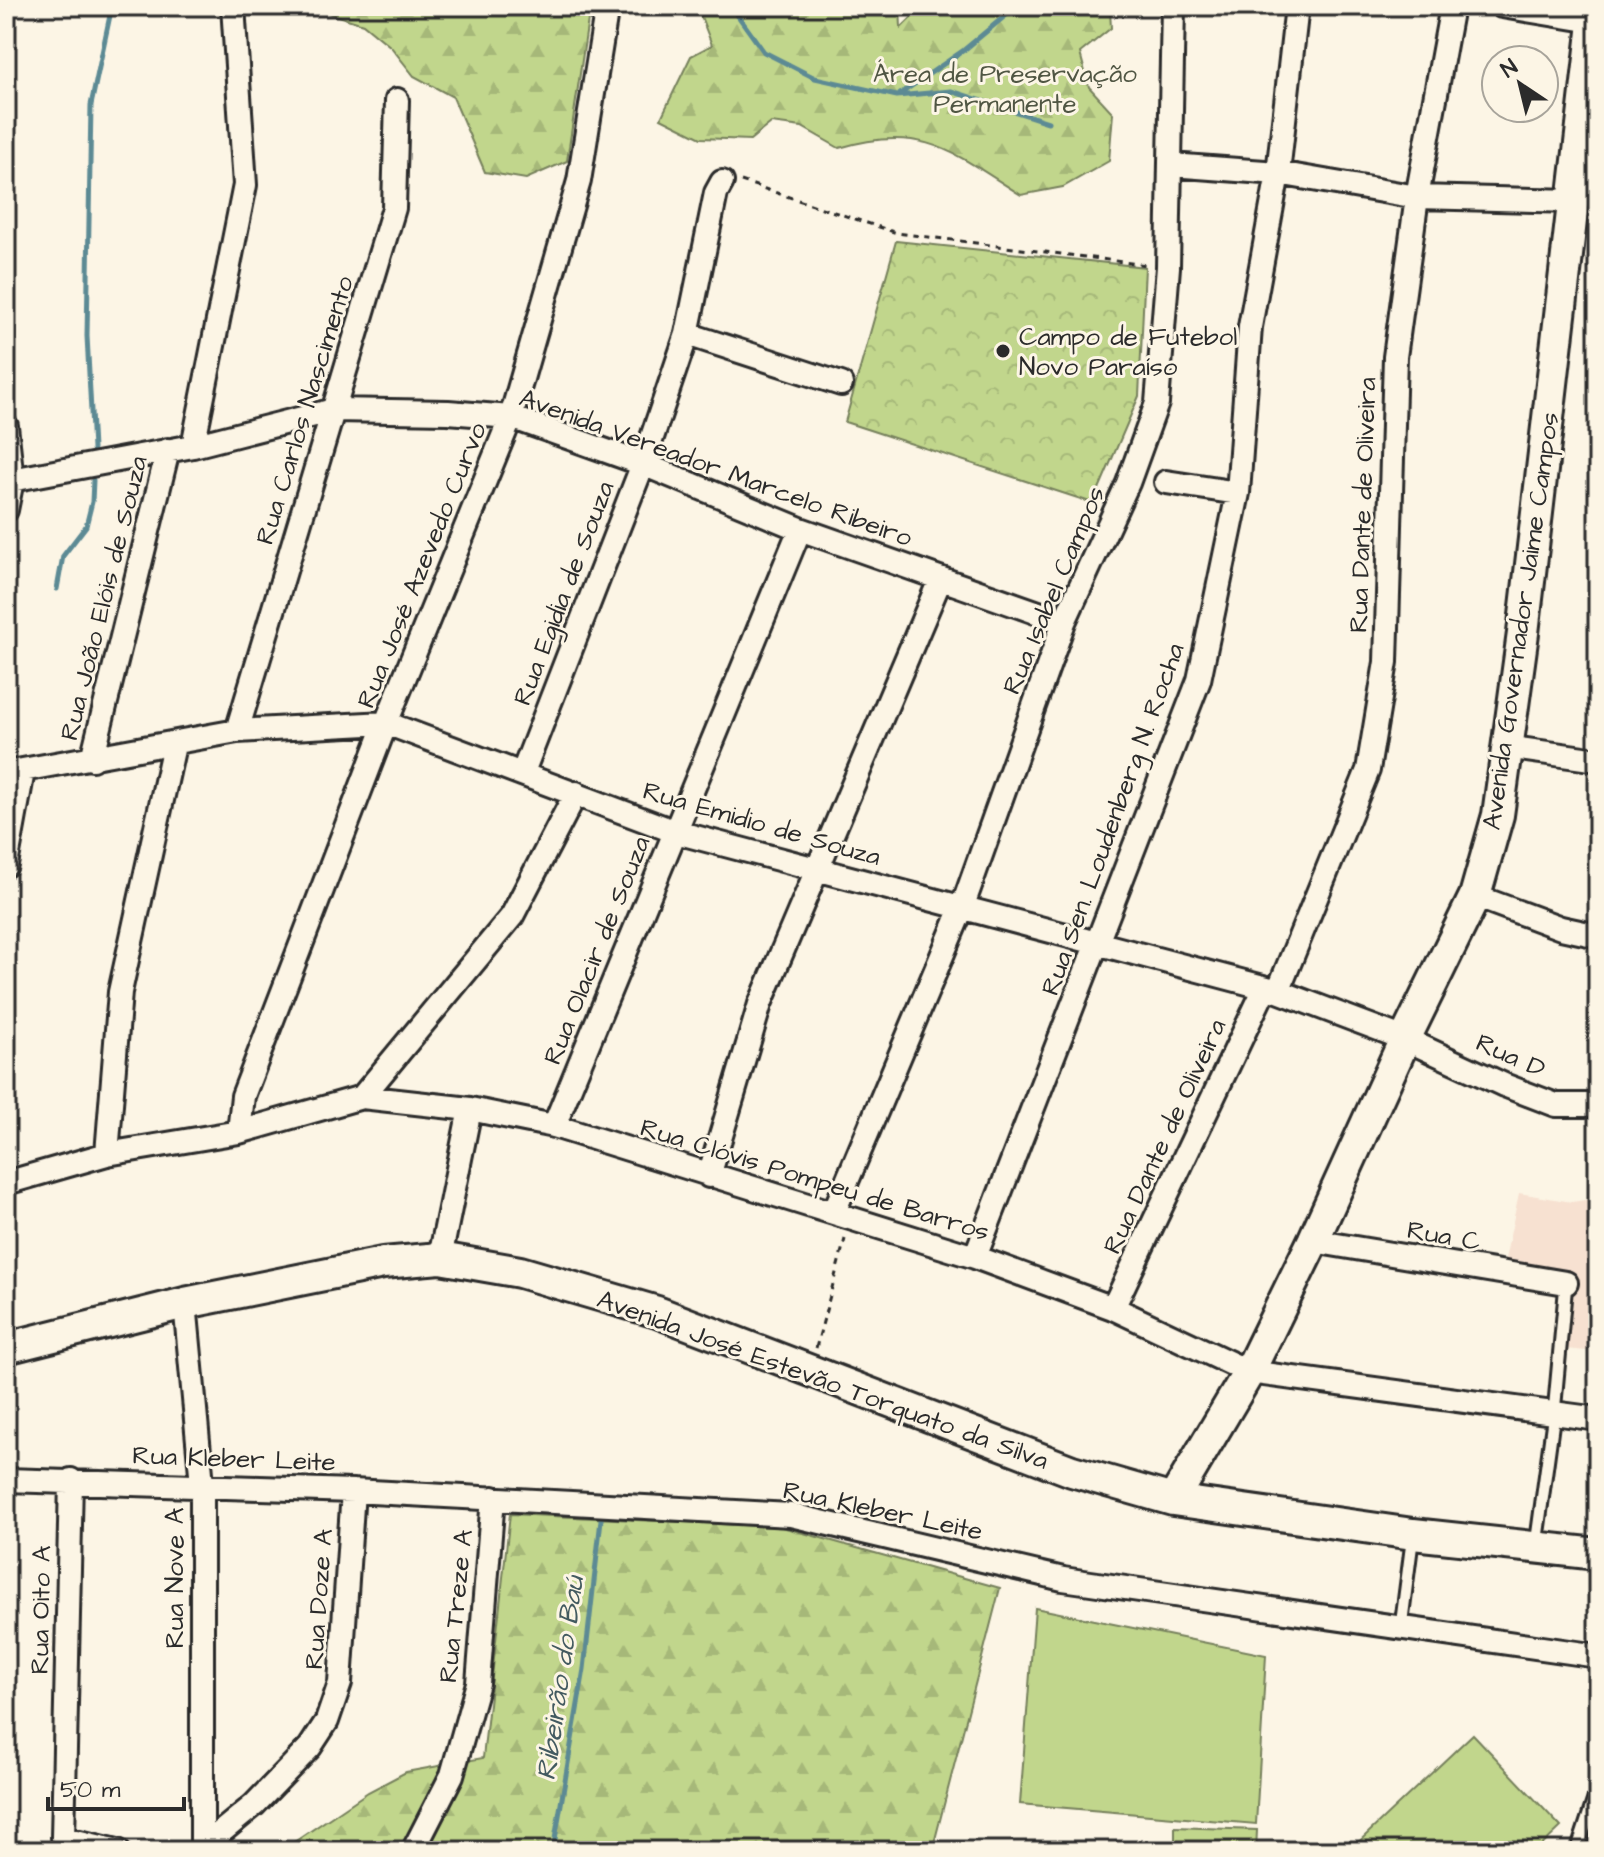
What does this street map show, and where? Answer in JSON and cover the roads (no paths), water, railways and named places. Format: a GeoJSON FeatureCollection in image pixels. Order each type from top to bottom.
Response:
{"type":"FeatureCollection","features":[{"type":"Feature","properties":{"kind":"main road","name":"Avenida Governador Jaime Campos"},"geometry":{"type":"LineString","coordinates":[[1173,1500],[1249,1372],[1475,896],[1498,815],[1523,633],[1595,14]]}},
{"type":"Feature","properties":{"kind":"main road","name":"Avenida José Estevão Torquato da Silva"},"geometry":{"type":"LineString","coordinates":[[6,1348],[185,1303],[383,1263],[440,1258],[520,1272],[657,1312],[1072,1471],[1173,1500],[1413,1534],[1598,1554]]}},
{"type":"Feature","properties":{"kind":"street"},"geometry":{"type":"LineString","coordinates":[[193,446],[245,185],[233,6]]}},
{"type":"Feature","properties":{"kind":"street","name":"Rua José Azevedo Curvo"},"geometry":{"type":"LineString","coordinates":[[239,1132],[243,1096],[386,723],[511,417],[579,181],[607,6]]}},
{"type":"Feature","properties":{"kind":"street","name":"Rua Isabel Campos"},"geometry":{"type":"LineString","coordinates":[[842,1214],[962,908],[1064,622],[1128,483],[1157,403],[1168,267],[1173,6]]}},
{"type":"Feature","properties":{"kind":"street","name":"Rua Sen. Loudenberg N. Rocha"},"geometry":{"type":"LineString","coordinates":[[975,1257],[1199,680],[1238,493],[1250,327],[1278,173],[1297,6]]}},
{"type":"Feature","properties":{"kind":"street","name":"Rua Dante de Oliveira"},"geometry":{"type":"LineString","coordinates":[[1113,1308],[1272,990],[1368,770],[1386,662],[1395,357],[1417,197],[1452,6]]}},
{"type":"Feature","properties":{"kind":"street"},"geometry":{"type":"LineString","coordinates":[[1502,6],[1595,14]]}},
{"type":"Feature","properties":{"kind":"street","name":"Rua Carlos Nascimento"},"geometry":{"type":"LineString","coordinates":[[237,731],[394,208],[397,100]]}},
{"type":"Feature","properties":{"kind":"street"},"geometry":{"type":"LineString","coordinates":[[1171,165],[1278,173],[1417,197],[1573,201]]}},
{"type":"Feature","properties":{"kind":"street","name":"Rua Egidia de Souza"},"geometry":{"type":"LineString","coordinates":[[523,772],[643,464],[687,334],[716,193],[722,182]]}},
{"type":"Feature","properties":{"kind":"street"},"geometry":{"type":"LineString","coordinates":[[687,334],[841,384]]}},
{"type":"Feature","properties":{"kind":"street","name":"Avenida Vereador Marcelo Ribeiro"},"geometry":{"type":"LineString","coordinates":[[9,480],[193,446],[334,410],[448,412],[511,417],[643,464],[800,529],[1064,622]]}},
{"type":"Feature","properties":{"kind":"street"},"geometry":{"type":"LineString","coordinates":[[6,426],[9,480],[6,510]]}},
{"type":"Feature","properties":{"kind":"street","name":"Rua João Elóis de Souza"},"geometry":{"type":"LineString","coordinates":[[92,759],[168,450]]}},
{"type":"Feature","properties":{"kind":"street"},"geometry":{"type":"LineString","coordinates":[[1166,482],[1238,493]]}},
{"type":"Feature","properties":{"kind":"street","name":"Rua Olacir de Souza"},"geometry":{"type":"LineString","coordinates":[[554,1126],[800,529]]}},
{"type":"Feature","properties":{"kind":"street"},"geometry":{"type":"LineString","coordinates":[[709,1176],[760,1004],[940,580]]}},
{"type":"Feature","properties":{"kind":"street","name":"Rua Emidio de Souza"},"geometry":{"type":"LineString","coordinates":[[14,772],[237,731],[386,723],[676,832],[1272,990],[1405,1039]]}},
{"type":"Feature","properties":{"kind":"street"},"geometry":{"type":"LineString","coordinates":[[107,1154],[120,992],[174,745]]}},
{"type":"Feature","properties":{"kind":"street"},"geometry":{"type":"LineString","coordinates":[[1506,747],[1598,760]]}},
{"type":"Feature","properties":{"kind":"street"},"geometry":{"type":"LineString","coordinates":[[6,865],[14,772]]}},
{"type":"Feature","properties":{"kind":"street"},"geometry":{"type":"LineString","coordinates":[[362,1097],[512,916],[576,793]]}},
{"type":"Feature","properties":{"kind":"street"},"geometry":{"type":"LineString","coordinates":[[1475,896],[1561,928],[1598,936]]}},
{"type":"Feature","properties":{"kind":"street","name":"Rua D"},"geometry":{"type":"LineString","coordinates":[[1405,1039],[1504,1085],[1556,1105],[1598,1105]]}},
{"type":"Feature","properties":{"kind":"street","name":"Rua Clóvis Pompeu de Barros"},"geometry":{"type":"LineString","coordinates":[[6,1183],[107,1154],[239,1132],[362,1097],[470,1109],[554,1126],[975,1257],[1113,1308],[1249,1372],[1598,1419]]}},
{"type":"Feature","properties":{"kind":"street"},"geometry":{"type":"LineString","coordinates":[[440,1258],[470,1109]]}},
{"type":"Feature","properties":{"kind":"street","name":"Rua C"},"geometry":{"type":"LineString","coordinates":[[1313,1241],[1566,1283]]}},
{"type":"Feature","properties":{"kind":"street","name":"Rua Nove A"},"geometry":{"type":"LineString","coordinates":[[185,1303],[202,1484],[200,1850]]}},
{"type":"Feature","properties":{"kind":"street","name":"Rua Kleber Leite"},"geometry":{"type":"LineString","coordinates":[[6,1480],[202,1484],[791,1515],[1063,1579],[1598,1656]]}},
{"type":"Feature","properties":{"kind":"street","name":"Rua Oito A"},"geometry":{"type":"LineString","coordinates":[[71,1480],[63,1838],[118,1851]]}},
{"type":"Feature","properties":{"kind":"street","name":"Rua Doze A"},"geometry":{"type":"LineString","coordinates":[[200,1850],[264,1796],[310,1747],[327,1721],[340,1683],[353,1491]]}},
{"type":"Feature","properties":{"kind":"street","name":"Rua Treze A"},"geometry":{"type":"LineString","coordinates":[[413,1851],[452,1775],[478,1683],[493,1498]]}},
{"type":"Feature","properties":{"kind":"lane"},"geometry":{"type":"LineString","coordinates":[[1535,1548],[1554,1413],[1566,1283]]}},
{"type":"Feature","properties":{"kind":"lane"},"geometry":{"type":"LineString","coordinates":[[1401,1627],[1413,1534]]}},
{"type":"Feature","properties":{"kind":"lane"},"geometry":{"type":"LineString","coordinates":[[1577,1851],[1598,1787]]}},
{"type":"Feature","properties":{"kind":"waterway"},"geometry":{"type":"LineString","coordinates":[[93,449],[87,336],[91,105],[112,6]]}},
{"type":"Feature","properties":{"kind":"waterway"},"geometry":{"type":"LineString","coordinates":[[731,6],[764,52],[815,78],[897,96],[951,91],[1048,122]]}},
{"type":"Feature","properties":{"kind":"waterway"},"geometry":{"type":"LineString","coordinates":[[900,94],[964,50],[1017,6]]}},
{"type":"Feature","properties":{"kind":"waterway"},"geometry":{"type":"LineString","coordinates":[[57,589],[63,556],[86,526],[93,480]]}},
{"type":"Feature","properties":{"kind":"waterway","name":"Ribeirão do Baú"},"geometry":{"type":"LineString","coordinates":[[553,1851],[584,1669],[602,1511]]}},
{"type":"Feature","properties":{"kind":"place","name":"Campo de Futebol Novo Paraíso"},"geometry":{"type":"Point","coordinates":[1003,351]}},
{"type":"Feature","properties":{"kind":"park label","name":"Área de Preservação Permanente"},"geometry":{"type":"Point","coordinates":[1005,88]}}]}
